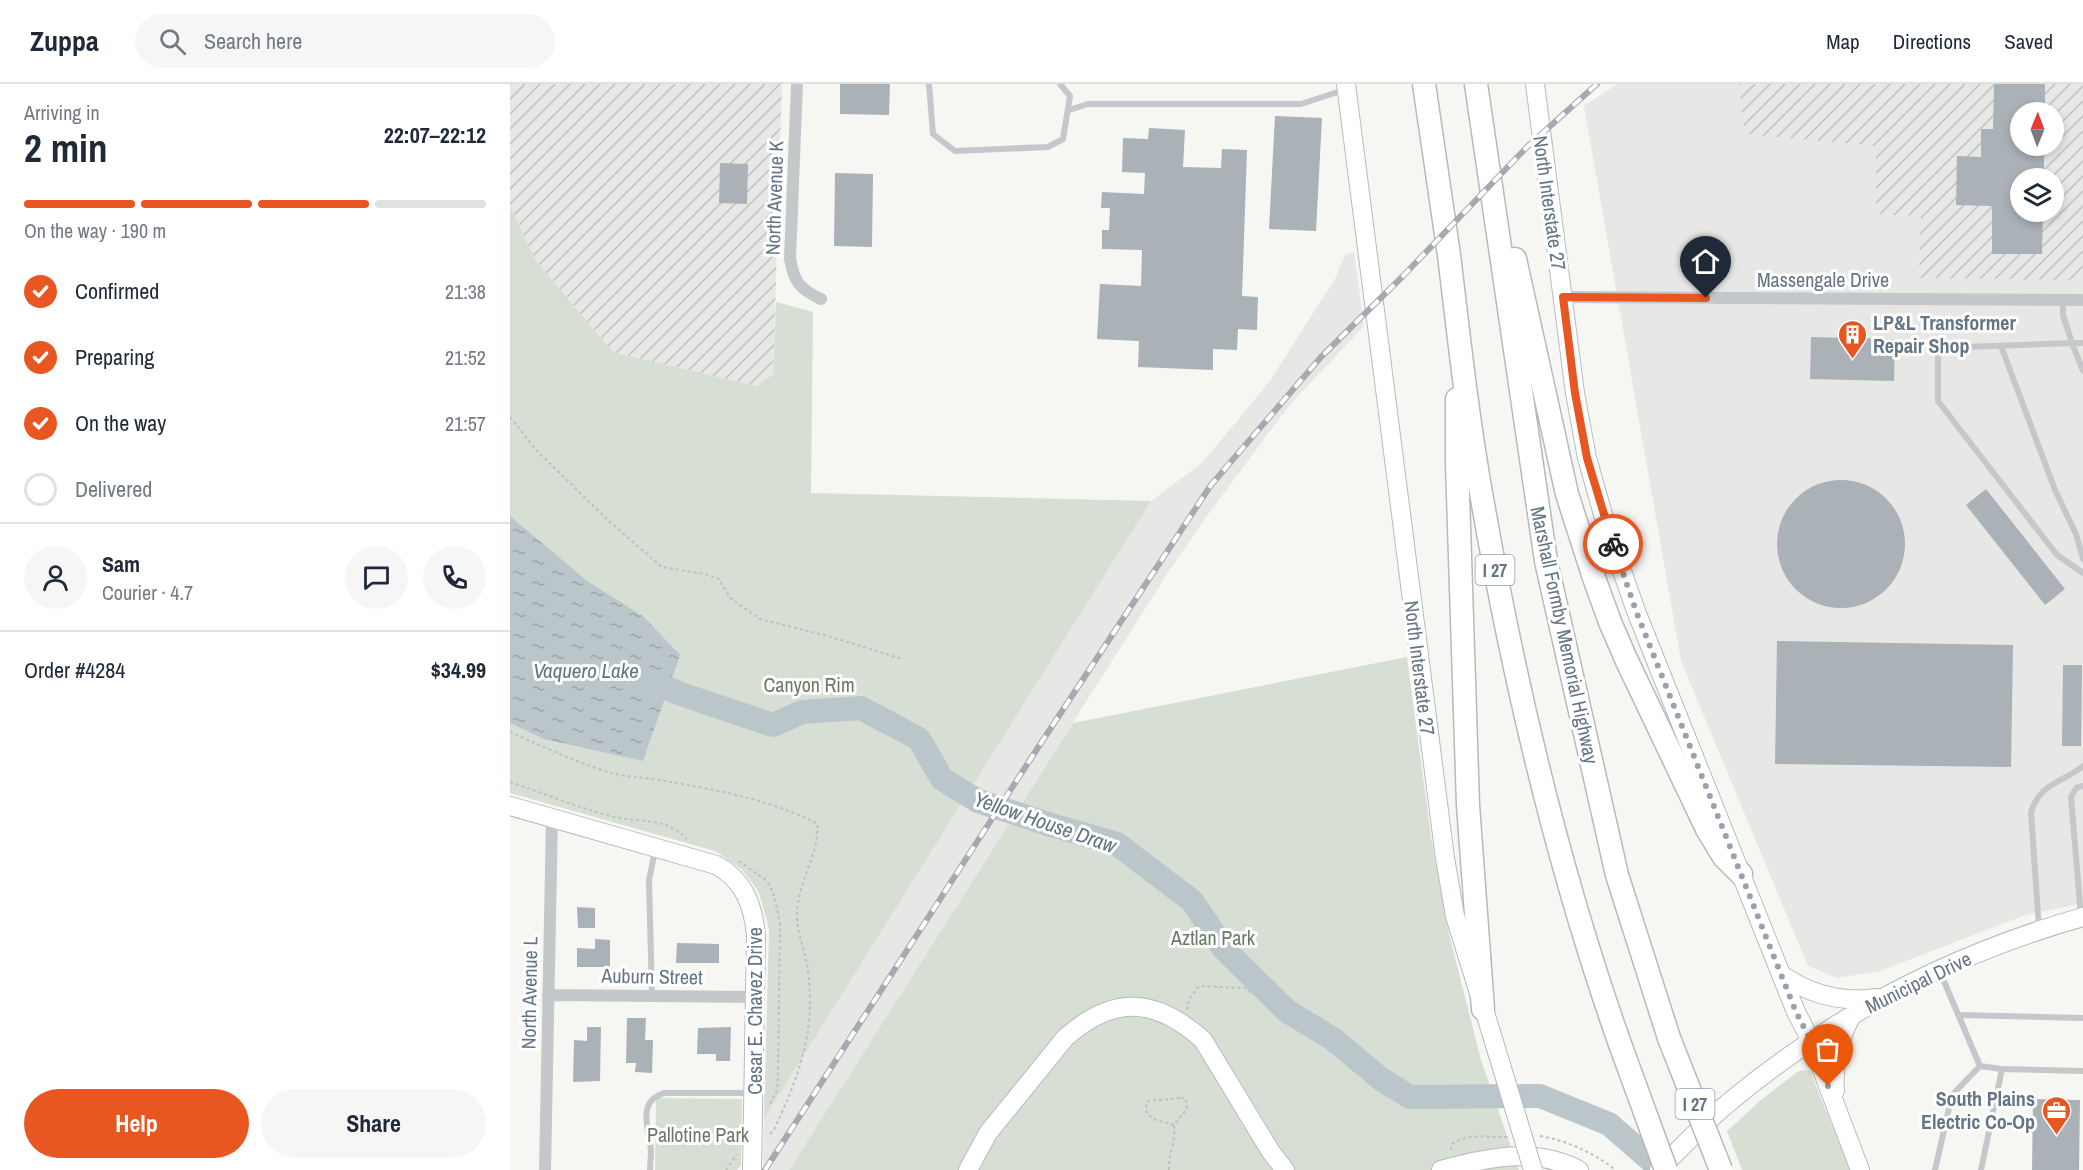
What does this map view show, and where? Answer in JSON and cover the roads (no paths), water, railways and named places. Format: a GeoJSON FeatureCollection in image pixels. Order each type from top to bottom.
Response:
{"type":"FeatureCollection","features":[{"type":"Feature","properties":{"kind":"highway","name":"I 27"},"geometry":{"type":"LineString","coordinates":[[1424,84],[1482,502],[1521,690],[1559,846],[1598,983],[1666,1170]]}},
{"type":"Feature","properties":{"kind":"highway"},"geometry":{"type":"LineString","coordinates":[[1477,84],[1561,468],[1593,575],[1626,659],[1707,830],[1724,857],[1741,874]]}},
{"type":"Feature","properties":{"kind":"highway","name":"Marshall Formby Memorial Highway"},"geometry":{"type":"LineString","coordinates":[[1477,84],[1546,561],[1617,875],[1669,1038],[1721,1170]]}},
{"type":"Feature","properties":{"kind":"highway"},"geometry":{"type":"LineString","coordinates":[[1459,341],[1456,445],[1468,805],[1483,1009]]}},
{"type":"Feature","properties":{"kind":"main road","name":"North Interstate 27"},"geometry":{"type":"LineString","coordinates":[[1534,84],[1575,393],[1587,458],[1606,525],[1636,611],[1782,975],[1811,1041],[1860,1170]]}},
{"type":"Feature","properties":{"kind":"main road","name":"North Interstate 27"},"geometry":{"type":"LineString","coordinates":[[1346,87],[1445,858],[1455,916],[1533,1170]]}},
{"type":"Feature","properties":{"kind":"main road","name":"Cesar E. Chavez Drive"},"geometry":{"type":"LineString","coordinates":[[510,806],[716,866],[736,880],[747,894],[754,914],[756,935],[752,1170]]}},
{"type":"Feature","properties":{"kind":"main road","name":"Municipal Drive"},"geometry":{"type":"LineString","coordinates":[[1659,1170],[1725,1105],[1766,1072],[1852,1015],[1939,969],[2005,941],[2082,917]]}},
{"type":"Feature","properties":{"kind":"main road"},"geometry":{"type":"LineString","coordinates":[[1782,975],[1800,986],[1833,998],[1859,1000],[1885,996]]}},
{"type":"Feature","properties":{"kind":"main road"},"geometry":{"type":"LineString","coordinates":[[968,1170],[988,1133],[1065,1038],[1080,1024],[1094,1016],[1112,1009],[1133,1006],[1171,1015],[1203,1040],[1271,1152],[1285,1170]]}},
{"type":"Feature","properties":{"kind":"main road"},"geometry":{"type":"LineString","coordinates":[[1836,1107],[1834,1081],[1837,1050],[1840,1037],[1852,1015]]}},
{"type":"Feature","properties":{"kind":"main road"},"geometry":{"type":"LineString","coordinates":[[1441,1170],[1488,1158],[1515,1155],[1543,1157],[1580,1170]]}},
{"type":"Feature","properties":{"kind":"street","name":"North Avenue K"},"geometry":{"type":"LineString","coordinates":[[797,84],[790,259],[793,277],[807,292],[821,298]]}},
{"type":"Feature","properties":{"kind":"street","name":"Massengale Drive"},"geometry":{"type":"LineString","coordinates":[[1563,297],[2083,300]]}},
{"type":"Feature","properties":{"kind":"street","name":"North Avenue L"},"geometry":{"type":"LineString","coordinates":[[545,1170],[552,818]]}},
{"type":"Feature","properties":{"kind":"street","name":"Auburn Street"},"geometry":{"type":"LineString","coordinates":[[548,995],[755,997]]}},
{"type":"Feature","properties":{"kind":"lane"},"geometry":{"type":"LineString","coordinates":[[929,84],[933,134],[955,151],[1048,147],[1063,139],[1070,96],[1060,84]]}},
{"type":"Feature","properties":{"kind":"lane"},"geometry":{"type":"LineString","coordinates":[[1069,110],[1088,104],[1301,104],[1346,87]]}},
{"type":"Feature","properties":{"kind":"lane"},"geometry":{"type":"LineString","coordinates":[[2063,300],[2063,315],[2083,371]]}},
{"type":"Feature","properties":{"kind":"lane"},"geometry":{"type":"LineString","coordinates":[[2083,343],[1938,348],[1938,401],[2057,555],[2083,573]]}},
{"type":"Feature","properties":{"kind":"lane"},"geometry":{"type":"LineString","coordinates":[[2001,346],[2055,490],[2076,534],[2083,559]]}},
{"type":"Feature","properties":{"kind":"lane"},"geometry":{"type":"LineString","coordinates":[[2039,930],[2031,812],[2039,794],[2083,765]]}},
{"type":"Feature","properties":{"kind":"lane"},"geometry":{"type":"LineString","coordinates":[[2082,917],[2071,797],[2076,788],[2083,786]]}},
{"type":"Feature","properties":{"kind":"lane"},"geometry":{"type":"LineString","coordinates":[[652,996],[649,880],[655,847]]}},
{"type":"Feature","properties":{"kind":"lane"},"geometry":{"type":"LineString","coordinates":[[1939,969],[1980,1066]]}},
{"type":"Feature","properties":{"kind":"lane"},"geometry":{"type":"LineString","coordinates":[[1958,1015],[2083,1018]]}},
{"type":"Feature","properties":{"kind":"lane"},"geometry":{"type":"LineString","coordinates":[[1980,1066],[2002,1069],[2083,1071]]}},
{"type":"Feature","properties":{"kind":"lane"},"geometry":{"type":"LineString","coordinates":[[1935,1170],[1952,1095],[1980,1066]]}},
{"type":"Feature","properties":{"kind":"lane"},"geometry":{"type":"LineString","coordinates":[[1980,1170],[2002,1069]]}},
{"type":"Feature","properties":{"kind":"lane"},"geometry":{"type":"LineString","coordinates":[[650,1170],[651,1151],[646,1116],[648,1105],[656,1095],[664,1093],[753,1093]]}},
{"type":"Feature","properties":{"kind":"water","name":"Vaquero Lake"},"geometry":{"type":"Polygon","coordinates":[[[510,516],[587,581],[644,617],[680,655],[643,761],[544,739],[510,723],[510,516]]]}},
{"type":"Feature","properties":{"kind":"waterway","name":"Yellow House Draw"},"geometry":{"type":"LineString","coordinates":[[638,677],[773,725],[802,712],[861,708],[919,739],[942,779],[978,801],[1117,844],[1192,901],[1225,950],[1287,1011],[1333,1039],[1381,1079],[1410,1097],[1540,1096],[1609,1124],[1662,1170]]}},
{"type":"Feature","properties":{"kind":"railway"},"geometry":{"type":"LineString","coordinates":[[765,1170],[1211,485],[1321,357],[1403,276],[1527,147],[1597,84]]}},
{"type":"Feature","properties":{"kind":"place","name":"LP&L Transformer Repair Shop"},"geometry":{"type":"Point","coordinates":[1852,360]}},
{"type":"Feature","properties":{"kind":"place","name":"South Plains Electric Co-Op"},"geometry":{"type":"Point","coordinates":[2056,1136]}},
{"type":"Feature","properties":{"kind":"park label","name":"Canyon Rim"},"geometry":{"type":"Point","coordinates":[809,684]}},
{"type":"Feature","properties":{"kind":"park label","name":"Aztlan Park"},"geometry":{"type":"Point","coordinates":[1213,937]}},
{"type":"Feature","properties":{"kind":"park label","name":"Pallotine Park"},"geometry":{"type":"Point","coordinates":[698,1134]}}]}
